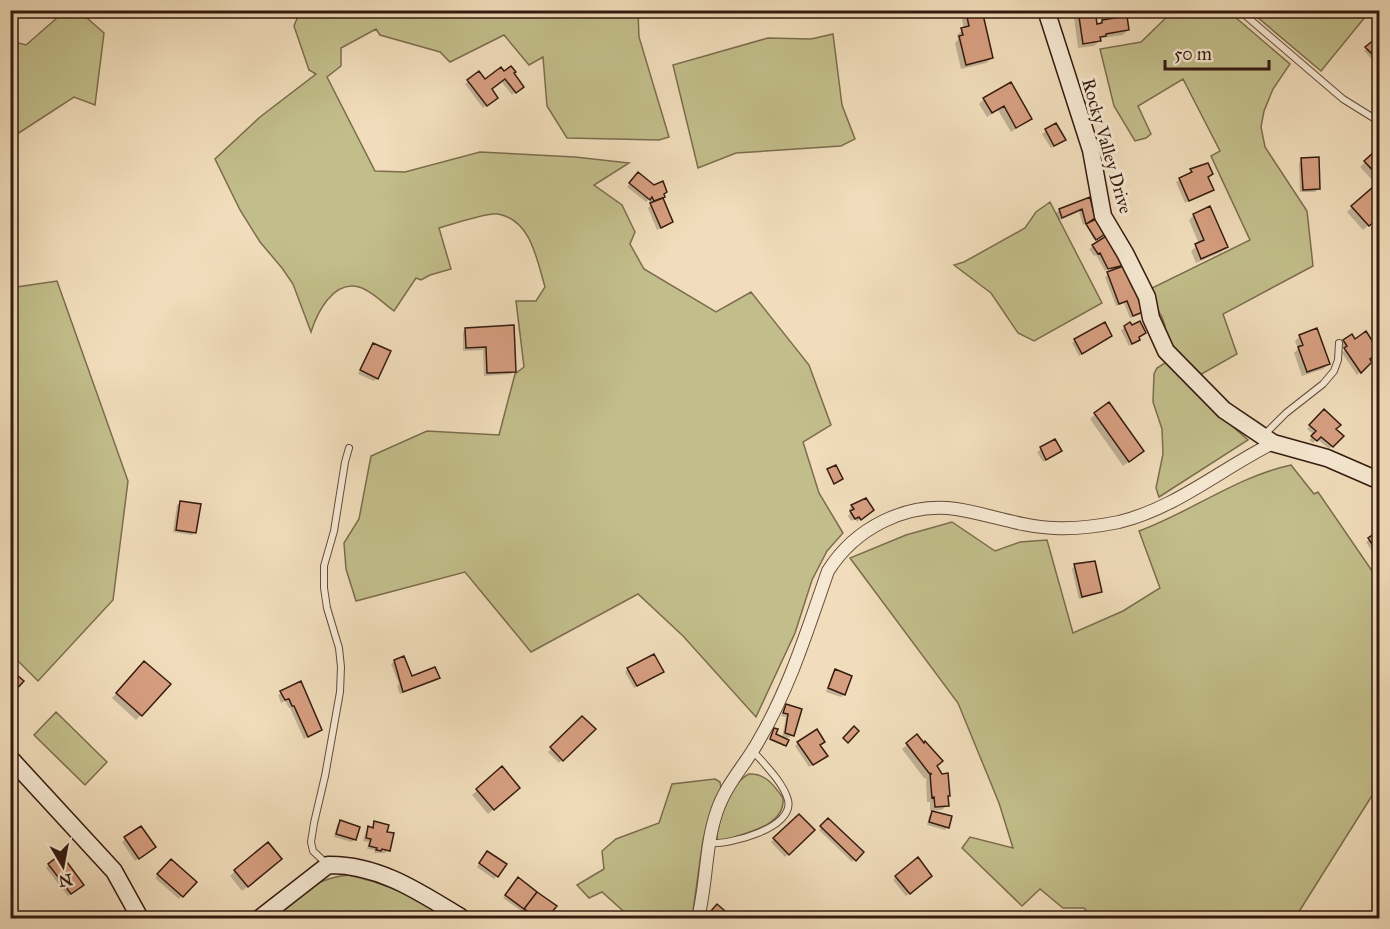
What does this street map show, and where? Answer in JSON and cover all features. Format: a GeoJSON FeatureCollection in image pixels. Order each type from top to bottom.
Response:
{"type":"FeatureCollection","features":[{"type":"Feature","properties":{"kind":"street","name":"Rocky Valley Drive"},"geometry":{"type":"LineString","coordinates":[[1046,10],[1091,150],[1103,216],[1147,297],[1151,318],[1166,351],[1224,410],[1267,440],[1327,458],[1380,481]]}},
{"type":"Feature","properties":{"kind":"street"},"geometry":{"type":"LineString","coordinates":[[698,918],[717,810],[734,776],[759,741],[783,691],[828,571],[846,547],[877,524],[902,513],[930,508],[956,509],[1007,521],[1054,528],[1119,522],[1152,512],[1171,503],[1247,456],[1267,440]]}},
{"type":"Feature","properties":{"kind":"street"},"geometry":{"type":"LineString","coordinates":[[10,758],[114,871],[140,918]]}},
{"type":"Feature","properties":{"kind":"street"},"geometry":{"type":"LineString","coordinates":[[260,918],[328,865],[362,869],[393,878],[462,918]]}},
{"type":"Feature","properties":{"kind":"lane"},"geometry":{"type":"LineString","coordinates":[[1239,10],[1342,99],[1380,122]]}},
{"type":"Feature","properties":{"kind":"lane"},"geometry":{"type":"LineString","coordinates":[[1267,440],[1303,399],[1323,384],[1334,371],[1338,360],[1339,343]]}},
{"type":"Feature","properties":{"kind":"lane"},"geometry":{"type":"LineString","coordinates":[[328,865],[313,851],[311,842],[340,692],[339,648],[327,608],[324,566],[334,531],[349,448]]}},
{"type":"Feature","properties":{"kind":"lane"},"geometry":{"type":"LineString","coordinates":[[710,843],[718,844],[758,834],[772,826],[785,815],[789,808],[788,800],[779,782],[753,750]]}},
{"type":"Feature","properties":{"kind":"shaded area"},"geometry":{"type":"Polygon","coordinates":[[[65,11],[79,11],[104,33],[95,105],[74,97],[11,138],[11,41],[26,45],[65,11]]]}},
{"type":"Feature","properties":{"kind":"shaded area"},"geometry":{"type":"Polygon","coordinates":[[[300,11],[638,11],[639,37],[669,137],[659,140],[567,138],[547,106],[543,57],[529,65],[504,35],[450,62],[440,52],[380,35],[376,29],[341,48],[341,66],[327,77],[375,171],[405,172],[480,152],[575,157],[629,163],[594,185],[622,205],[635,232],[630,244],[644,269],[716,312],[751,292],[809,365],[831,425],[803,442],[819,493],[843,533],[827,551],[812,580],[795,633],[756,717],[683,636],[638,594],[531,652],[465,572],[356,601],[346,569],[344,543],[359,519],[371,456],[427,431],[499,435],[515,374],[524,367],[516,301],[536,301],[545,287],[531,243],[518,224],[498,214],[487,215],[439,228],[451,269],[421,280],[416,278],[394,311],[359,287],[341,288],[322,308],[311,332],[293,284],[260,242],[240,210],[215,159],[260,117],[316,74],[309,70],[294,26],[300,11]]]}},
{"type":"Feature","properties":{"kind":"shaded area"},"geometry":{"type":"Polygon","coordinates":[[[1173,11],[1228,11],[1290,64],[1273,89],[1264,111],[1261,127],[1265,147],[1307,211],[1313,266],[1223,314],[1237,354],[1198,376],[1170,348],[1164,334],[1165,326],[1162,317],[1146,291],[1250,240],[1211,156],[1220,151],[1183,79],[1138,106],[1151,134],[1135,141],[1114,106],[1100,49],[1141,42],[1173,11]]]}},
{"type":"Feature","properties":{"kind":"shaded area"},"geometry":{"type":"Polygon","coordinates":[[[1250,11],[1370,11],[1321,71],[1250,11]]]}},
{"type":"Feature","properties":{"kind":"shaded area"},"geometry":{"type":"Polygon","coordinates":[[[833,34],[842,105],[855,139],[841,146],[736,153],[698,168],[673,65],[768,38],[811,39],[833,34]]]}},
{"type":"Feature","properties":{"kind":"shaded area"},"geometry":{"type":"Polygon","coordinates":[[[1050,202],[1102,303],[1034,341],[1018,333],[991,293],[954,265],[964,262],[1025,228],[1036,212],[1050,202]]]}},
{"type":"Feature","properties":{"kind":"shaded area"},"geometry":{"type":"Polygon","coordinates":[[[57,281],[128,481],[113,600],[38,681],[11,654],[10,288],[57,281]]]}},
{"type":"Feature","properties":{"kind":"shaded area"},"geometry":{"type":"Polygon","coordinates":[[[1168,361],[1214,410],[1248,440],[1159,497],[1156,488],[1163,454],[1162,429],[1153,402],[1154,374],[1157,368],[1168,361]]]}},
{"type":"Feature","properties":{"kind":"shaded area"},"geometry":{"type":"Polygon","coordinates":[[[1291,465],[1314,494],[1318,492],[1379,581],[1379,788],[1295,918],[1093,918],[1084,908],[1063,908],[1040,889],[1022,906],[962,848],[970,837],[1013,848],[999,803],[958,703],[850,558],[906,535],[952,522],[995,551],[1020,542],[1047,540],[1073,633],[1123,611],[1160,588],[1139,531],[1232,486],[1291,465]]]}},
{"type":"Feature","properties":{"kind":"shaded area"},"geometry":{"type":"Polygon","coordinates":[[[56,712],[107,762],[85,785],[34,735],[56,712]]]}},
{"type":"Feature","properties":{"kind":"shaded area"},"geometry":{"type":"Polygon","coordinates":[[[749,774],[760,776],[773,784],[783,798],[782,808],[777,817],[759,829],[717,843],[719,825],[730,794],[749,774]]]}},
{"type":"Feature","properties":{"kind":"shaded area"},"geometry":{"type":"Polygon","coordinates":[[[715,779],[720,782],[721,788],[703,840],[692,918],[631,918],[602,892],[589,898],[577,885],[604,869],[602,851],[616,839],[659,823],[672,784],[715,779]]]}},
{"type":"Feature","properties":{"kind":"shaded area"},"geometry":{"type":"Polygon","coordinates":[[[349,875],[415,897],[446,918],[271,918],[316,884],[349,875]]]}},
{"type":"Feature","properties":{"kind":"building"},"geometry":{"type":"Polygon","coordinates":[[[982,10],[993,58],[966,65],[959,36],[963,35],[961,28],[969,26],[966,13],[982,10]]]}},
{"type":"Feature","properties":{"kind":"building"},"geometry":{"type":"Polygon","coordinates":[[[1078,10],[1095,10],[1097,24],[1102,23],[1102,20],[1127,16],[1129,30],[1106,34],[1100,37],[1101,41],[1083,44],[1078,10]]]}},
{"type":"Feature","properties":{"kind":"building"},"geometry":{"type":"Polygon","coordinates":[[[1380,35],[1380,62],[1365,47],[1380,35]]]}},
{"type":"Feature","properties":{"kind":"building"},"geometry":{"type":"Polygon","coordinates":[[[511,66],[524,87],[516,93],[505,79],[492,89],[498,98],[487,106],[467,80],[479,71],[485,79],[501,67],[504,71],[511,66]]]}},
{"type":"Feature","properties":{"kind":"building"},"geometry":{"type":"Polygon","coordinates":[[[1011,82],[1032,119],[1016,128],[1004,106],[992,113],[983,98],[1011,82]]]}},
{"type":"Feature","properties":{"kind":"building"},"geometry":{"type":"Polygon","coordinates":[[[1056,123],[1066,140],[1054,146],[1045,129],[1056,123]]]}},
{"type":"Feature","properties":{"kind":"building"},"geometry":{"type":"Polygon","coordinates":[[[1374,152],[1380,158],[1380,178],[1364,161],[1374,152]]]}},
{"type":"Feature","properties":{"kind":"building"},"geometry":{"type":"Polygon","coordinates":[[[1319,157],[1320,189],[1303,190],[1301,158],[1319,157]]]}},
{"type":"Feature","properties":{"kind":"building"},"geometry":{"type":"Polygon","coordinates":[[[1208,163],[1213,174],[1208,177],[1214,190],[1189,201],[1179,178],[1192,172],[1190,169],[1208,163]]]}},
{"type":"Feature","properties":{"kind":"building"},"geometry":{"type":"Polygon","coordinates":[[[638,172],[654,185],[663,181],[667,192],[664,194],[665,197],[654,201],[652,197],[650,200],[629,183],[638,172]]]}},
{"type":"Feature","properties":{"kind":"building"},"geometry":{"type":"Polygon","coordinates":[[[1380,181],[1380,217],[1369,226],[1351,206],[1380,181]]]}},
{"type":"Feature","properties":{"kind":"building"},"geometry":{"type":"Polygon","coordinates":[[[1090,197],[1095,218],[1086,224],[1082,209],[1062,218],[1059,209],[1090,197]]]}},
{"type":"Feature","properties":{"kind":"building"},"geometry":{"type":"Polygon","coordinates":[[[663,198],[673,222],[661,228],[650,203],[663,198]]]}},
{"type":"Feature","properties":{"kind":"building"},"geometry":{"type":"Polygon","coordinates":[[[1210,206],[1228,247],[1201,259],[1195,244],[1204,240],[1193,214],[1210,206]]]}},
{"type":"Feature","properties":{"kind":"building"},"geometry":{"type":"Polygon","coordinates":[[[1096,219],[1105,234],[1096,240],[1086,224],[1096,219]]]}},
{"type":"Feature","properties":{"kind":"building"},"geometry":{"type":"Polygon","coordinates":[[[1106,236],[1125,265],[1108,269],[1100,253],[1098,254],[1092,245],[1106,236]]]}},
{"type":"Feature","properties":{"kind":"building"},"geometry":{"type":"Polygon","coordinates":[[[1126,265],[1143,312],[1133,316],[1127,301],[1119,304],[1107,272],[1126,265]]]}},
{"type":"Feature","properties":{"kind":"building"},"geometry":{"type":"Polygon","coordinates":[[[1140,321],[1146,333],[1132,344],[1124,326],[1130,322],[1132,325],[1140,321]]]}},
{"type":"Feature","properties":{"kind":"building"},"geometry":{"type":"Polygon","coordinates":[[[1105,322],[1112,336],[1082,354],[1074,339],[1105,322]]]}},
{"type":"Feature","properties":{"kind":"building"},"geometry":{"type":"Polygon","coordinates":[[[514,325],[516,372],[487,373],[486,347],[466,348],[465,328],[514,325]]]}},
{"type":"Feature","properties":{"kind":"building"},"geometry":{"type":"Polygon","coordinates":[[[1317,328],[1330,364],[1307,372],[1298,347],[1303,345],[1299,335],[1317,328]]]}},
{"type":"Feature","properties":{"kind":"building"},"geometry":{"type":"Polygon","coordinates":[[[1366,331],[1380,353],[1370,359],[1372,362],[1361,373],[1344,348],[1347,346],[1343,340],[1352,334],[1355,339],[1366,331]]]}},
{"type":"Feature","properties":{"kind":"building"},"geometry":{"type":"Polygon","coordinates":[[[373,343],[391,351],[378,379],[360,370],[373,343]]]}},
{"type":"Feature","properties":{"kind":"building"},"geometry":{"type":"Polygon","coordinates":[[[1109,402],[1144,451],[1129,462],[1094,413],[1109,402]]]}},
{"type":"Feature","properties":{"kind":"building"},"geometry":{"type":"Polygon","coordinates":[[[1324,409],[1341,425],[1336,429],[1344,436],[1333,447],[1321,437],[1317,441],[1311,436],[1316,431],[1309,425],[1324,409]]]}},
{"type":"Feature","properties":{"kind":"building"},"geometry":{"type":"Polygon","coordinates":[[[1055,439],[1062,451],[1046,460],[1040,447],[1055,439]]]}},
{"type":"Feature","properties":{"kind":"building"},"geometry":{"type":"Polygon","coordinates":[[[836,465],[843,479],[834,484],[827,469],[836,465]]]}},
{"type":"Feature","properties":{"kind":"building"},"geometry":{"type":"Polygon","coordinates":[[[866,498],[874,510],[861,520],[859,517],[855,519],[850,511],[854,509],[851,505],[866,498]]]}},
{"type":"Feature","properties":{"kind":"building"},"geometry":{"type":"Polygon","coordinates":[[[180,501],[201,504],[196,533],[176,530],[180,501]]]}},
{"type":"Feature","properties":{"kind":"building"},"geometry":{"type":"Polygon","coordinates":[[[1380,530],[1380,556],[1368,538],[1380,530]]]}},
{"type":"Feature","properties":{"kind":"building"},"geometry":{"type":"Polygon","coordinates":[[[1095,561],[1102,592],[1082,597],[1074,564],[1095,561]]]}},
{"type":"Feature","properties":{"kind":"building"},"geometry":{"type":"Polygon","coordinates":[[[654,654],[664,672],[637,686],[627,668],[654,654]]]}},
{"type":"Feature","properties":{"kind":"building"},"geometry":{"type":"Polygon","coordinates":[[[404,656],[412,676],[435,667],[440,678],[403,692],[394,660],[404,656]]]}},
{"type":"Feature","properties":{"kind":"building"},"geometry":{"type":"Polygon","coordinates":[[[144,661],[171,684],[142,716],[116,693],[144,661]]]}},
{"type":"Feature","properties":{"kind":"building"},"geometry":{"type":"Polygon","coordinates":[[[835,669],[852,676],[845,695],[828,688],[835,669]]]}},
{"type":"Feature","properties":{"kind":"building"},"geometry":{"type":"Polygon","coordinates":[[[12,671],[24,681],[10,696],[10,673],[12,671]]]}},
{"type":"Feature","properties":{"kind":"building"},"geometry":{"type":"Polygon","coordinates":[[[301,681],[322,730],[308,737],[294,706],[289,699],[285,700],[280,691],[301,681]]]}},
{"type":"Feature","properties":{"kind":"building"},"geometry":{"type":"Polygon","coordinates":[[[786,704],[802,709],[794,736],[785,733],[788,714],[783,713],[786,704]]]}},
{"type":"Feature","properties":{"kind":"building"},"geometry":{"type":"Polygon","coordinates":[[[582,716],[596,729],[563,761],[550,747],[582,716]]]}},
{"type":"Feature","properties":{"kind":"building"},"geometry":{"type":"Polygon","coordinates":[[[854,726],[859,731],[848,743],[843,738],[854,726]]]}},
{"type":"Feature","properties":{"kind":"building"},"geometry":{"type":"Polygon","coordinates":[[[774,728],[778,729],[776,734],[789,740],[786,746],[770,739],[774,728]]]}},
{"type":"Feature","properties":{"kind":"building"},"geometry":{"type":"Polygon","coordinates":[[[817,729],[825,742],[820,745],[828,756],[813,765],[797,742],[817,729]]]}},
{"type":"Feature","properties":{"kind":"building"},"geometry":{"type":"Polygon","coordinates":[[[917,734],[943,761],[937,766],[942,774],[948,773],[949,806],[935,807],[934,797],[932,798],[930,774],[932,774],[906,743],[917,734]]]}},
{"type":"Feature","properties":{"kind":"building"},"geometry":{"type":"Polygon","coordinates":[[[502,766],[520,788],[494,810],[476,789],[502,766]]]}},
{"type":"Feature","properties":{"kind":"building"},"geometry":{"type":"Polygon","coordinates":[[[932,811],[952,816],[949,828],[929,822],[932,811]]]}},
{"type":"Feature","properties":{"kind":"building"},"geometry":{"type":"Polygon","coordinates":[[[799,814],[815,830],[789,855],[773,838],[799,814]]]}},
{"type":"Feature","properties":{"kind":"building"},"geometry":{"type":"Polygon","coordinates":[[[828,818],[864,852],[856,861],[820,826],[828,818]]]}},
{"type":"Feature","properties":{"kind":"building"},"geometry":{"type":"Polygon","coordinates":[[[340,820],[360,827],[356,840],[336,834],[340,820]]]}},
{"type":"Feature","properties":{"kind":"building"},"geometry":{"type":"Polygon","coordinates":[[[374,821],[389,825],[387,832],[394,833],[390,851],[376,850],[377,848],[369,846],[371,839],[366,838],[368,826],[373,828],[374,821]]]}},
{"type":"Feature","properties":{"kind":"building"},"geometry":{"type":"Polygon","coordinates":[[[141,826],[156,847],[139,859],[124,837],[141,826]]]}},
{"type":"Feature","properties":{"kind":"building"},"geometry":{"type":"Polygon","coordinates":[[[268,842],[282,859],[248,887],[234,870],[268,842]]]}},
{"type":"Feature","properties":{"kind":"building"},"geometry":{"type":"Polygon","coordinates":[[[487,851],[507,864],[498,877],[479,863],[487,851]]]}},
{"type":"Feature","properties":{"kind":"building"},"geometry":{"type":"Polygon","coordinates":[[[61,854],[84,885],[71,894],[48,864],[61,854]]]}},
{"type":"Feature","properties":{"kind":"building"},"geometry":{"type":"Polygon","coordinates":[[[918,857],[932,876],[910,894],[895,876],[918,857]]]}},
{"type":"Feature","properties":{"kind":"building"},"geometry":{"type":"Polygon","coordinates":[[[171,859],[197,882],[183,897],[157,874],[171,859]]]}},
{"type":"Feature","properties":{"kind":"building"},"geometry":{"type":"Polygon","coordinates":[[[518,877],[537,892],[524,909],[505,895],[518,877]]]}},
{"type":"Feature","properties":{"kind":"building"},"geometry":{"type":"Polygon","coordinates":[[[537,892],[557,906],[547,918],[538,918],[524,909],[537,892]]]}},
{"type":"Feature","properties":{"kind":"building"},"geometry":{"type":"Polygon","coordinates":[[[717,904],[733,918],[716,918],[718,917],[711,911],[717,904]]]}}]}
